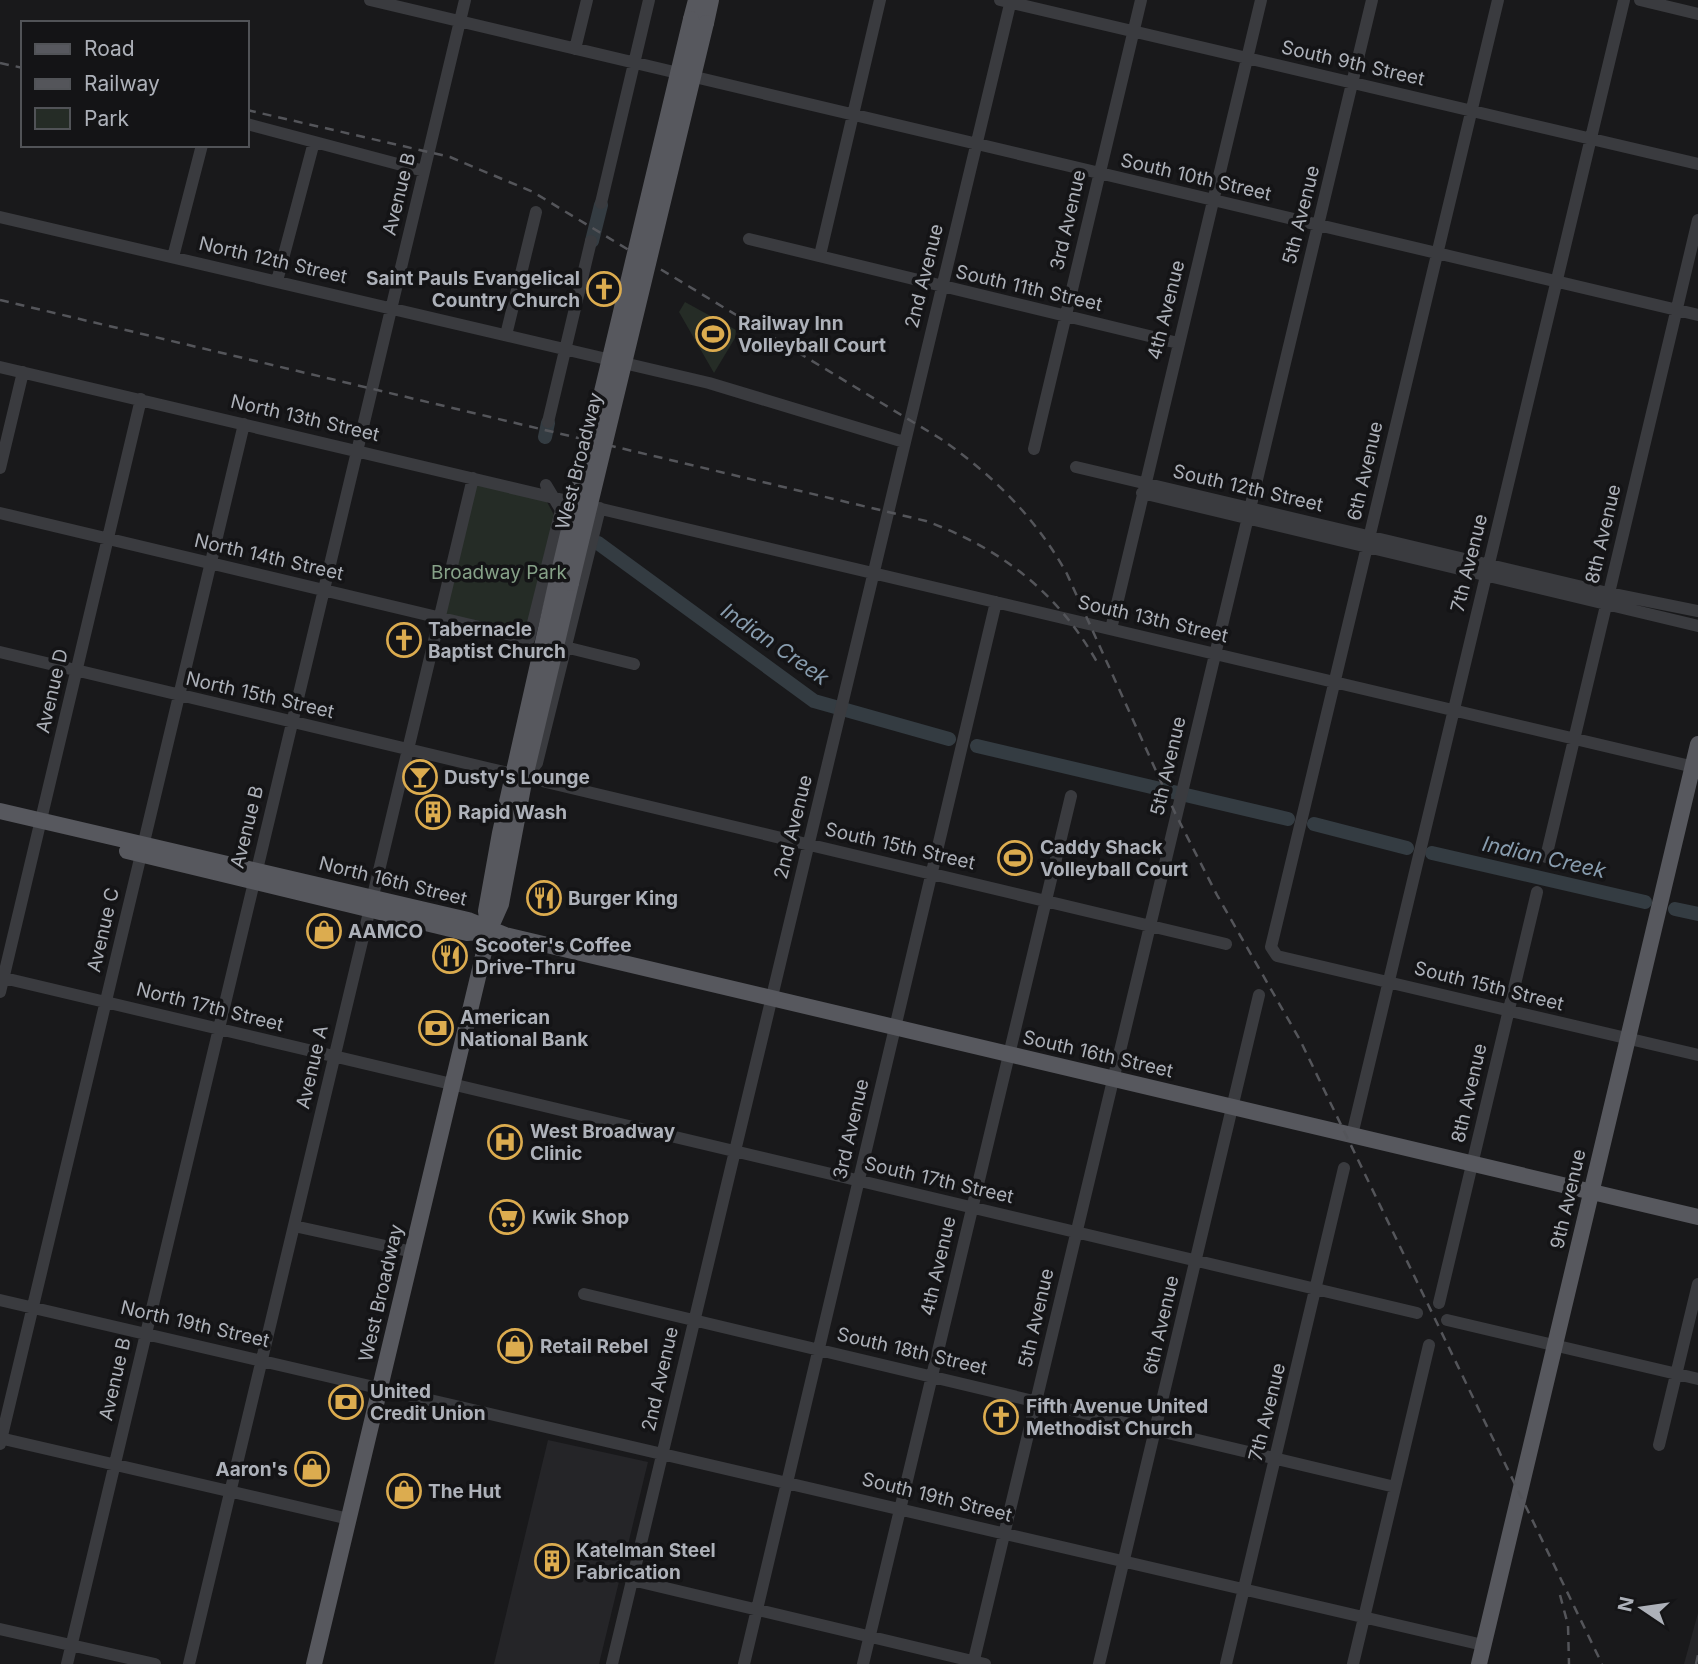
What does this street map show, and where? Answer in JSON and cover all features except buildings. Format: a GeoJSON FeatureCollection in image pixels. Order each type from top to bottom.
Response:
{"type":"FeatureCollection","features":[{"type":"Feature","properties":{"kind":"main road","name":"West Broadway"},"geometry":{"type":"LineString","coordinates":[[696,0],[698,21]]}},
{"type":"Feature","properties":{"kind":"main road","name":"West Broadway"},"geometry":{"type":"LineString","coordinates":[[314,1664],[489,932],[486,911],[564,581],[698,21],[711,0]]}},
{"type":"Feature","properties":{"kind":"main road","name":"9th Avenue"},"geometry":{"type":"LineString","coordinates":[[1479,1664],[1695,767],[1698,744]]}},
{"type":"Feature","properties":{"kind":"main road","name":"North 16th Street"},"geometry":{"type":"LineString","coordinates":[[0,811],[40,825],[371,904],[468,920],[489,932]]}},
{"type":"Feature","properties":{"kind":"main road","name":"North 16th Street"},"geometry":{"type":"LineString","coordinates":[[0,821],[40,825]]}},
{"type":"Feature","properties":{"kind":"main road","name":"South 16th Street"},"geometry":{"type":"LineString","coordinates":[[489,932],[1698,1217]]}},
{"type":"Feature","properties":{"kind":"street","name":"South 10th Street"},"geometry":{"type":"LineString","coordinates":[[370,0],[684,77],[1698,315]]}},
{"type":"Feature","properties":{"kind":"street","name":"Avenue B"},"geometry":{"type":"LineString","coordinates":[[66,1664],[465,0]]}},
{"type":"Feature","properties":{"kind":"street"},"geometry":{"type":"LineString","coordinates":[[575,50],[587,0]]}},
{"type":"Feature","properties":{"kind":"street"},"geometry":{"type":"LineString","coordinates":[[601,204],[649,0]]}},
{"type":"Feature","properties":{"kind":"street"},"geometry":{"type":"LineString","coordinates":[[820,255],[880,0]]}},
{"type":"Feature","properties":{"kind":"street","name":"3rd Avenue"},"geometry":{"type":"LineString","coordinates":[[1034,449],[1141,0]]}},
{"type":"Feature","properties":{"kind":"street","name":"4th Avenue"},"geometry":{"type":"LineString","coordinates":[[1111,629],[1261,0]]}},
{"type":"Feature","properties":{"kind":"street","name":"5th Avenue"},"geometry":{"type":"LineString","coordinates":[[977,1663],[1004,1533],[1372,0]]}},
{"type":"Feature","properties":{"kind":"street","name":"6th Avenue"},"geometry":{"type":"LineString","coordinates":[[1272,951],[1498,0]]}},
{"type":"Feature","properties":{"kind":"street","name":"7th Avenue"},"geometry":{"type":"LineString","coordinates":[[1352,1135],[1624,0]]}},
{"type":"Feature","properties":{"kind":"street"},"geometry":{"type":"LineString","coordinates":[[1640,0],[1698,13]]}},
{"type":"Feature","properties":{"kind":"street","name":"South 9th Street"},"geometry":{"type":"LineString","coordinates":[[1007,1],[1698,164]]}},
{"type":"Feature","properties":{"kind":"street","name":"2nd Avenue"},"geometry":{"type":"LineString","coordinates":[[612,1664],[976,145],[1007,1]]}},
{"type":"Feature","properties":{"kind":"street"},"geometry":{"type":"LineString","coordinates":[[248,124],[424,171]]}},
{"type":"Feature","properties":{"kind":"street"},"geometry":{"type":"LineString","coordinates":[[277,281],[314,142]]}},
{"type":"Feature","properties":{"kind":"street"},"geometry":{"type":"LineString","coordinates":[[173,257],[201,147]]}},
{"type":"Feature","properties":{"kind":"street"},"geometry":{"type":"LineString","coordinates":[[506,335],[536,212]]}},
{"type":"Feature","properties":{"kind":"street","name":"North 12th Street"},"geometry":{"type":"LineString","coordinates":[[0,217],[709,383],[904,442]]}},
{"type":"Feature","properties":{"kind":"street","name":"8th Avenue"},"geometry":{"type":"LineString","coordinates":[[1546,857],[1698,220]]}},
{"type":"Feature","properties":{"kind":"street","name":"South 11th Street"},"geometry":{"type":"LineString","coordinates":[[749,239],[1178,343]]}},
{"type":"Feature","properties":{"kind":"street"},"geometry":{"type":"LineString","coordinates":[[548,422],[591,241]]}},
{"type":"Feature","properties":{"kind":"street","name":"North 13th Street"},"geometry":{"type":"LineString","coordinates":[[0,367],[473,478],[549,491],[600,508]]}},
{"type":"Feature","properties":{"kind":"street"},"geometry":{"type":"LineString","coordinates":[[0,468],[23,372]]}},
{"type":"Feature","properties":{"kind":"street","name":"Avenue D"},"geometry":{"type":"LineString","coordinates":[[0,992],[141,399]]}},
{"type":"Feature","properties":{"kind":"street","name":"Avenue C"},"geometry":{"type":"LineString","coordinates":[[0,1440],[244,424]]}},
{"type":"Feature","properties":{"kind":"street","name":"South 12th Street"},"geometry":{"type":"LineString","coordinates":[[1076,467],[1143,488],[1607,598]]}},
{"type":"Feature","properties":{"kind":"street","name":"Avenue A"},"geometry":{"type":"LineString","coordinates":[[189,1664],[473,478]]}},
{"type":"Feature","properties":{"kind":"street","name":"North 14th Street"},"geometry":{"type":"LineString","coordinates":[[0,513],[528,639],[561,510],[549,491]]}},
{"type":"Feature","properties":{"kind":"street"},"geometry":{"type":"LineString","coordinates":[[518,775],[537,763],[600,508]]}},
{"type":"Feature","properties":{"kind":"street","name":"South 13th Street"},"geometry":{"type":"LineString","coordinates":[[600,508],[1695,767]]}},
{"type":"Feature","properties":{"kind":"street","name":"South 12th Street"},"geometry":{"type":"LineString","coordinates":[[1248,513],[1307,532],[1368,542]]}},
{"type":"Feature","properties":{"kind":"street"},"geometry":{"type":"LineString","coordinates":[[1607,598],[1698,611]]}},
{"type":"Feature","properties":{"kind":"street"},"geometry":{"type":"LineString","coordinates":[[1607,598],[1698,626]]}},
{"type":"Feature","properties":{"kind":"street","name":"3rd Avenue"},"geometry":{"type":"LineString","coordinates":[[744,1664],[996,602]]}},
{"type":"Feature","properties":{"kind":"street"},"geometry":{"type":"LineString","coordinates":[[565,647],[634,664]]}},
{"type":"Feature","properties":{"kind":"street","name":"North 15th Street"},"geometry":{"type":"LineString","coordinates":[[0,652],[518,775]]}},
{"type":"Feature","properties":{"kind":"street","name":"South 15th Street"},"geometry":{"type":"LineString","coordinates":[[518,775],[1226,944]]}},
{"type":"Feature","properties":{"kind":"street","name":"4th Avenue"},"geometry":{"type":"LineString","coordinates":[[863,1664],[1071,796]]}},
{"type":"Feature","properties":{"kind":"street","name":"8th Avenue"},"geometry":{"type":"LineString","coordinates":[[1439,1303],[1537,892]]}},
{"type":"Feature","properties":{"kind":"street","name":"South 15th Street"},"geometry":{"type":"LineString","coordinates":[[1272,951],[1278,956],[1698,1055]]}},
{"type":"Feature","properties":{"kind":"street","name":"North 17th Street"},"geometry":{"type":"LineString","coordinates":[[2,977],[452,1086]]}},
{"type":"Feature","properties":{"kind":"street","name":"6th Avenue"},"geometry":{"type":"LineString","coordinates":[[1099,1664],[1259,995]]}},
{"type":"Feature","properties":{"kind":"street","name":"South 17th Street"},"geometry":{"type":"LineString","coordinates":[[452,1086],[1417,1313]]}},
{"type":"Feature","properties":{"kind":"street","name":"7th Avenue"},"geometry":{"type":"LineString","coordinates":[[1226,1664],[1344,1168]]}},
{"type":"Feature","properties":{"kind":"street"},"geometry":{"type":"LineString","coordinates":[[294,1226],[413,1252]]}},
{"type":"Feature","properties":{"kind":"street"},"geometry":{"type":"LineString","coordinates":[[1659,1446],[1698,1284]]}},
{"type":"Feature","properties":{"kind":"street","name":"South 18th Street"},"geometry":{"type":"LineString","coordinates":[[584,1294],[1395,1487]]}},
{"type":"Feature","properties":{"kind":"street","name":"North 19th Street"},"geometry":{"type":"LineString","coordinates":[[0,1300],[381,1386]]}},
{"type":"Feature","properties":{"kind":"street"},"geometry":{"type":"LineString","coordinates":[[1447,1320],[1698,1380]]}},
{"type":"Feature","properties":{"kind":"street"},"geometry":{"type":"LineString","coordinates":[[1353,1664],[1429,1345]]}},
{"type":"Feature","properties":{"kind":"street","name":"South 19th Street"},"geometry":{"type":"LineString","coordinates":[[381,1386],[1483,1645]]}},
{"type":"Feature","properties":{"kind":"street"},"geometry":{"type":"LineString","coordinates":[[0,1440],[349,1519]]}},
{"type":"Feature","properties":{"kind":"street"},"geometry":{"type":"LineString","coordinates":[[632,1580],[977,1663]]}},
{"type":"Feature","properties":{"kind":"street"},"geometry":{"type":"LineString","coordinates":[[0,1629],[155,1664]]}},
{"type":"Feature","properties":{"kind":"shaded area"},"geometry":{"type":"Polygon","coordinates":[[[548,1440],[648,1462],[599,1664],[494,1664],[548,1440]]]}},
{"type":"Feature","properties":{"kind":"shaded area"},"geometry":{"type":"Polygon","coordinates":[[[1698,1613],[1698,1664],[1684,1664],[1698,1613]]]}},
{"type":"Feature","properties":{"kind":"green space","name":"Railway Inn Volleyball Court"},"geometry":{"type":"Polygon","coordinates":[[[685,302],[736,330],[735,338],[714,373],[679,312],[685,302]]]}},
{"type":"Feature","properties":{"kind":"green space","name":"Broadway Park"},"geometry":{"type":"Polygon","coordinates":[[[476,484],[546,500],[555,517],[528,634],[445,614],[476,484]]]}},
{"type":"Feature","properties":{"kind":"waterway","name":"Indian Creek"},"geometry":{"type":"LineString","coordinates":[[592,241],[601,205]]}},
{"type":"Feature","properties":{"kind":"waterway","name":"Indian Creek"},"geometry":{"type":"LineString","coordinates":[[545,437],[548,423]]}},
{"type":"Feature","properties":{"kind":"waterway","name":"Indian Creek"},"geometry":{"type":"LineString","coordinates":[[598,543],[814,701],[949,739]]}},
{"type":"Feature","properties":{"kind":"waterway","name":"Indian Creek"},"geometry":{"type":"LineString","coordinates":[[977,746],[1288,819]]}},
{"type":"Feature","properties":{"kind":"waterway","name":"Indian Creek"},"geometry":{"type":"LineString","coordinates":[[1314,824],[1407,848]]}},
{"type":"Feature","properties":{"kind":"waterway","name":"Indian Creek"},"geometry":{"type":"LineString","coordinates":[[1432,853],[1645,902]]}},
{"type":"Feature","properties":{"kind":"waterway","name":"Indian Creek"},"geometry":{"type":"LineString","coordinates":[[1675,909],[1698,914]]}},
{"type":"Feature","properties":{"kind":"railway"},"geometry":{"type":"LineString","coordinates":[[0,63],[21,68]]}},
{"type":"Feature","properties":{"kind":"railway"},"geometry":{"type":"LineString","coordinates":[[248,110],[450,157],[533,192],[941,439],[996,483],[1027,516],[1042,534],[1067,574],[1176,815],[1217,895],[1300,1040],[1602,1664]]}},
{"type":"Feature","properties":{"kind":"railway"},"geometry":{"type":"LineString","coordinates":[[0,300],[926,521],[979,545],[1025,576],[1064,614],[1097,662]]}},
{"type":"Feature","properties":{"kind":"railway"},"geometry":{"type":"LineString","coordinates":[[1560,1595],[1568,1625],[1569,1664]]}},
{"type":"Feature","properties":{"kind":"railway"},"geometry":{"type":"LineString","coordinates":[[1696,1664],[1698,1655]]}},
{"type":"Feature","properties":{"kind":"place","name":"Saint Pauls Evangelical Country Church"},"geometry":{"type":"Point","coordinates":[604,289]}},
{"type":"Feature","properties":{"kind":"place","name":"Railway Inn Volleyball Court"},"geometry":{"type":"Point","coordinates":[713,334]}},
{"type":"Feature","properties":{"kind":"place","name":"Tabernacle Baptist Church"},"geometry":{"type":"Point","coordinates":[404,640]}},
{"type":"Feature","properties":{"kind":"place","name":"Dusty's Lounge"},"geometry":{"type":"Point","coordinates":[420,777]}},
{"type":"Feature","properties":{"kind":"place","name":"Rapid Wash"},"geometry":{"type":"Point","coordinates":[433,812]}},
{"type":"Feature","properties":{"kind":"place","name":"Caddy Shack Volleyball Court"},"geometry":{"type":"Point","coordinates":[1015,858]}},
{"type":"Feature","properties":{"kind":"place","name":"Burger King"},"geometry":{"type":"Point","coordinates":[544,898]}},
{"type":"Feature","properties":{"kind":"place","name":"AAMCO"},"geometry":{"type":"Point","coordinates":[324,931]}},
{"type":"Feature","properties":{"kind":"place","name":"Scooter's Coffee Drive-Thru"},"geometry":{"type":"Point","coordinates":[450,956]}},
{"type":"Feature","properties":{"kind":"place","name":"American National Bank"},"geometry":{"type":"Point","coordinates":[436,1028]}},
{"type":"Feature","properties":{"kind":"place","name":"West Broadway Clinic"},"geometry":{"type":"Point","coordinates":[505,1142]}},
{"type":"Feature","properties":{"kind":"place","name":"Kwik Shop"},"geometry":{"type":"Point","coordinates":[507,1217]}},
{"type":"Feature","properties":{"kind":"place","name":"Retail Rebel"},"geometry":{"type":"Point","coordinates":[515,1346]}},
{"type":"Feature","properties":{"kind":"place","name":"United Credit Union"},"geometry":{"type":"Point","coordinates":[346,1402]}},
{"type":"Feature","properties":{"kind":"place","name":"Fifth Avenue United Methodist Church"},"geometry":{"type":"Point","coordinates":[1001,1417]}},
{"type":"Feature","properties":{"kind":"place","name":"Aaron's"},"geometry":{"type":"Point","coordinates":[312,1469]}},
{"type":"Feature","properties":{"kind":"place","name":"The Hut"},"geometry":{"type":"Point","coordinates":[404,1491]}},
{"type":"Feature","properties":{"kind":"place","name":"Katelman Steel Fabrication"},"geometry":{"type":"Point","coordinates":[552,1561]}}]}
